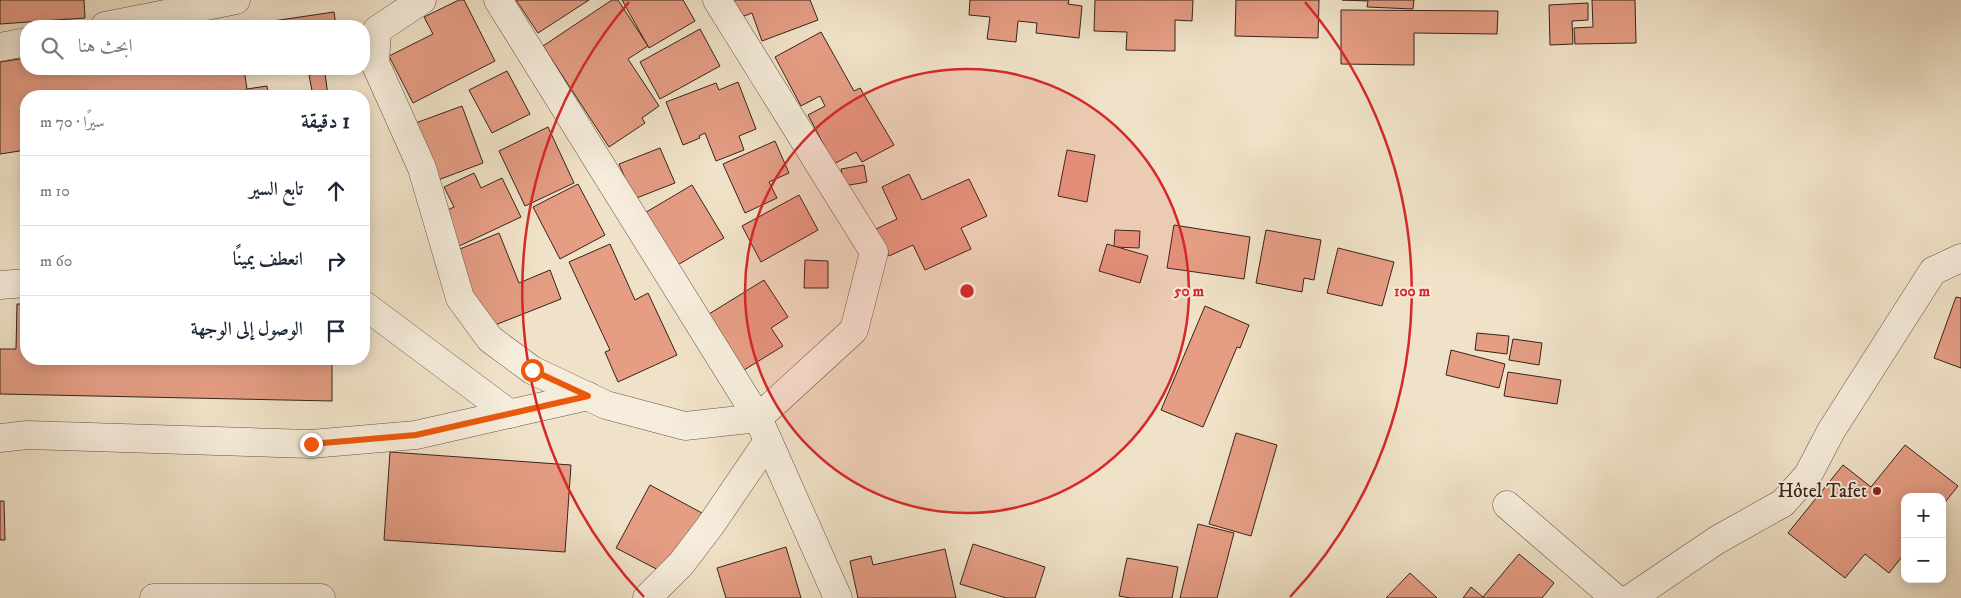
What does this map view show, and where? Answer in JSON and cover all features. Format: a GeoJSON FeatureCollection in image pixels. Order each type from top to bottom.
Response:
{"type":"FeatureCollection","features":[{"type":"Feature","properties":{"kind":"street"},"geometry":{"type":"LineString","coordinates":[[135,20],[236,0]]}},
{"type":"Feature","properties":{"kind":"street"},"geometry":{"type":"LineString","coordinates":[[422,0],[377,30],[376,63],[422,168],[460,298],[490,338],[532,370],[606,405],[685,426],[763,430]]}},
{"type":"Feature","properties":{"kind":"street"},"geometry":{"type":"LineString","coordinates":[[498,0],[763,430],[838,598]]}},
{"type":"Feature","properties":{"kind":"street"},"geometry":{"type":"LineString","coordinates":[[647,598],[681,564],[710,526],[763,430],[854,330],[874,252],[717,0]]}},
{"type":"Feature","properties":{"kind":"street"},"geometry":{"type":"LineString","coordinates":[[0,47],[20,43]]}},
{"type":"Feature","properties":{"kind":"street"},"geometry":{"type":"LineString","coordinates":[[1631,598],[1716,540],[1783,503],[1808,475],[1831,431],[1933,271],[1961,258]]}},
{"type":"Feature","properties":{"kind":"street"},"geometry":{"type":"LineString","coordinates":[[0,285],[20,283]]}},
{"type":"Feature","properties":{"kind":"street"},"geometry":{"type":"LineString","coordinates":[[370,309],[510,414]]}},
{"type":"Feature","properties":{"kind":"street"},"geometry":{"type":"LineString","coordinates":[[0,438],[27,435],[311,444],[416,435],[588,396]]}},
{"type":"Feature","properties":{"kind":"street"},"geometry":{"type":"LineString","coordinates":[[1507,505],[1615,598]]}},
{"type":"Feature","properties":{"kind":"street"},"geometry":{"type":"LineString","coordinates":[[154,598],[321,598]]}},
{"type":"Feature","properties":{"kind":"building"},"geometry":{"type":"Polygon","coordinates":[[[0,0],[84,0],[85,18],[20,20],[20,23],[0,24],[0,0]]]}},
{"type":"Feature","properties":{"kind":"building"},"geometry":{"type":"Polygon","coordinates":[[[459,0],[464,0],[495,61],[413,103],[389,56],[433,34],[424,17],[459,0]]]}},
{"type":"Feature","properties":{"kind":"building"},"geometry":{"type":"Polygon","coordinates":[[[516,0],[589,0],[538,33],[516,0]]]}},
{"type":"Feature","properties":{"kind":"building"},"geometry":{"type":"Polygon","coordinates":[[[612,0],[618,0],[648,46],[628,59],[659,106],[642,118],[645,123],[609,147],[543,46],[612,0]]]}},
{"type":"Feature","properties":{"kind":"building"},"geometry":{"type":"Polygon","coordinates":[[[622,0],[683,0],[695,21],[649,48],[622,0]]]}},
{"type":"Feature","properties":{"kind":"building"},"geometry":{"type":"Polygon","coordinates":[[[732,0],[810,0],[818,20],[762,41],[752,13],[739,18],[732,0]]]}},
{"type":"Feature","properties":{"kind":"building"},"geometry":{"type":"Polygon","coordinates":[[[970,0],[1069,0],[1068,4],[1082,6],[1079,38],[1036,33],[1037,23],[1018,21],[1016,42],[987,39],[990,17],[969,15],[970,0]]]}},
{"type":"Feature","properties":{"kind":"building"},"geometry":{"type":"Polygon","coordinates":[[[1095,0],[1193,0],[1192,21],[1175,20],[1175,51],[1126,50],[1127,32],[1094,31],[1095,0]]]}},
{"type":"Feature","properties":{"kind":"building"},"geometry":{"type":"Polygon","coordinates":[[[1236,0],[1319,0],[1318,38],[1235,36],[1236,0]]]}},
{"type":"Feature","properties":{"kind":"building"},"geometry":{"type":"Polygon","coordinates":[[[1342,0],[1414,0],[1413,9],[1367,7],[1368,1],[1342,0]]]}},
{"type":"Feature","properties":{"kind":"building"},"geometry":{"type":"Polygon","coordinates":[[[1592,0],[1635,0],[1636,43],[1575,44],[1574,28],[1593,27],[1592,0]]]}},
{"type":"Feature","properties":{"kind":"building"},"geometry":{"type":"Polygon","coordinates":[[[1588,3],[1588,20],[1572,21],[1573,44],[1550,45],[1549,5],[1588,3]]]}},
{"type":"Feature","properties":{"kind":"building"},"geometry":{"type":"Polygon","coordinates":[[[1341,10],[1498,11],[1497,34],[1414,33],[1414,65],[1341,64],[1341,10]]]}},
{"type":"Feature","properties":{"kind":"building"},"geometry":{"type":"Polygon","coordinates":[[[334,12],[335,20],[280,20],[334,12]]]}},
{"type":"Feature","properties":{"kind":"building"},"geometry":{"type":"Polygon","coordinates":[[[700,29],[720,66],[660,99],[640,62],[700,29]]]}},
{"type":"Feature","properties":{"kind":"building"},"geometry":{"type":"Polygon","coordinates":[[[821,32],[854,91],[860,88],[894,145],[862,162],[856,152],[834,164],[808,115],[825,106],[820,96],[801,106],[775,57],[821,32]]]}},
{"type":"Feature","properties":{"kind":"building"},"geometry":{"type":"Polygon","coordinates":[[[20,59],[20,75],[245,75],[247,89],[267,86],[267,90],[20,90],[20,151],[0,154],[0,62],[20,59]]]}},
{"type":"Feature","properties":{"kind":"building"},"geometry":{"type":"Polygon","coordinates":[[[507,71],[530,114],[492,133],[469,90],[507,71]]]}},
{"type":"Feature","properties":{"kind":"building"},"geometry":{"type":"Polygon","coordinates":[[[309,75],[325,75],[327,90],[312,90],[309,75]]]}},
{"type":"Feature","properties":{"kind":"building"},"geometry":{"type":"Polygon","coordinates":[[[738,82],[756,129],[739,136],[744,150],[716,161],[705,133],[699,136],[700,138],[683,145],[666,102],[716,83],[719,90],[738,82]]]}},
{"type":"Feature","properties":{"kind":"building"},"geometry":{"type":"Polygon","coordinates":[[[462,106],[483,163],[438,180],[413,124],[462,106]]]}},
{"type":"Feature","properties":{"kind":"building"},"geometry":{"type":"Polygon","coordinates":[[[548,127],[574,183],[525,206],[499,151],[548,127]]]}},
{"type":"Feature","properties":{"kind":"building"},"geometry":{"type":"Polygon","coordinates":[[[775,141],[789,173],[769,182],[777,198],[745,213],[723,164],[775,141]]]}},
{"type":"Feature","properties":{"kind":"building"},"geometry":{"type":"Polygon","coordinates":[[[660,148],[675,183],[634,199],[619,164],[660,148]]]}},
{"type":"Feature","properties":{"kind":"building"},"geometry":{"type":"Polygon","coordinates":[[[1067,150],[1095,155],[1087,202],[1058,196],[1067,150]]]}},
{"type":"Feature","properties":{"kind":"building"},"geometry":{"type":"Polygon","coordinates":[[[864,165],[867,182],[844,186],[841,169],[864,165]]]}},
{"type":"Feature","properties":{"kind":"building"},"geometry":{"type":"Polygon","coordinates":[[[474,173],[481,188],[502,178],[521,217],[455,248],[439,214],[454,207],[444,187],[474,173]]]}},
{"type":"Feature","properties":{"kind":"building"},"geometry":{"type":"Polygon","coordinates":[[[909,174],[922,200],[969,179],[987,216],[961,228],[971,249],[925,270],[913,245],[889,256],[876,229],[897,219],[882,187],[909,174]]]}},
{"type":"Feature","properties":{"kind":"building"},"geometry":{"type":"Polygon","coordinates":[[[578,184],[605,235],[560,259],[533,207],[578,184]]]}},
{"type":"Feature","properties":{"kind":"building"},"geometry":{"type":"Polygon","coordinates":[[[692,185],[724,238],[674,267],[643,214],[692,185]]]}},
{"type":"Feature","properties":{"kind":"building"},"geometry":{"type":"Polygon","coordinates":[[[799,195],[818,230],[761,262],[742,226],[799,195]]]}},
{"type":"Feature","properties":{"kind":"building"},"geometry":{"type":"Polygon","coordinates":[[[1174,225],[1250,237],[1244,279],[1167,268],[1174,225]]]}},
{"type":"Feature","properties":{"kind":"building"},"geometry":{"type":"Polygon","coordinates":[[[1115,230],[1140,231],[1139,248],[1114,247],[1115,230]]]}},
{"type":"Feature","properties":{"kind":"building"},"geometry":{"type":"Polygon","coordinates":[[[1266,230],[1321,240],[1314,280],[1304,278],[1302,292],[1256,283],[1266,230]]]}},
{"type":"Feature","properties":{"kind":"building"},"geometry":{"type":"Polygon","coordinates":[[[499,233],[519,283],[550,270],[561,299],[485,329],[455,251],[499,233]]]}},
{"type":"Feature","properties":{"kind":"building"},"geometry":{"type":"Polygon","coordinates":[[[610,244],[635,300],[648,293],[677,355],[618,382],[605,352],[610,350],[569,262],[610,244]]]}},
{"type":"Feature","properties":{"kind":"building"},"geometry":{"type":"Polygon","coordinates":[[[1107,244],[1148,256],[1140,283],[1099,271],[1107,244]]]}},
{"type":"Feature","properties":{"kind":"building"},"geometry":{"type":"Polygon","coordinates":[[[1338,248],[1394,262],[1382,306],[1327,293],[1338,248]]]}},
{"type":"Feature","properties":{"kind":"building"},"geometry":{"type":"Polygon","coordinates":[[[805,260],[828,261],[828,288],[804,288],[805,260]]]}},
{"type":"Feature","properties":{"kind":"building"},"geometry":{"type":"Polygon","coordinates":[[[764,280],[788,317],[771,328],[783,346],[744,370],[709,314],[764,280]]]}},
{"type":"Feature","properties":{"kind":"building"},"geometry":{"type":"Polygon","coordinates":[[[1956,297],[1961,298],[1961,368],[1934,358],[1956,297]]]}},
{"type":"Feature","properties":{"kind":"building"},"geometry":{"type":"Polygon","coordinates":[[[17,304],[20,304],[20,365],[332,365],[332,401],[0,394],[0,349],[16,349],[17,304]]]}},
{"type":"Feature","properties":{"kind":"building"},"geometry":{"type":"Polygon","coordinates":[[[1205,306],[1249,325],[1240,348],[1237,347],[1203,427],[1161,410],[1205,306]]]}},
{"type":"Feature","properties":{"kind":"building"},"geometry":{"type":"Polygon","coordinates":[[[1477,333],[1509,336],[1507,354],[1475,350],[1477,333]]]}},
{"type":"Feature","properties":{"kind":"building"},"geometry":{"type":"Polygon","coordinates":[[[1513,339],[1542,343],[1539,365],[1509,360],[1513,339]]]}},
{"type":"Feature","properties":{"kind":"building"},"geometry":{"type":"Polygon","coordinates":[[[1451,350],[1505,364],[1499,388],[1446,375],[1451,350]]]}},
{"type":"Feature","properties":{"kind":"building"},"geometry":{"type":"Polygon","coordinates":[[[1508,372],[1561,380],[1557,404],[1504,396],[1508,372]]]}},
{"type":"Feature","properties":{"kind":"building"},"geometry":{"type":"Polygon","coordinates":[[[1236,433],[1277,445],[1251,536],[1209,524],[1236,433]]]}},
{"type":"Feature","properties":{"kind":"building"},"geometry":{"type":"Polygon","coordinates":[[[1905,445],[1958,486],[1946,501],[1946,493],[1901,493],[1901,558],[1889,573],[1865,554],[1845,578],[1788,533],[1843,465],[1871,487],[1905,445]]]}},
{"type":"Feature","properties":{"kind":"building"},"geometry":{"type":"Polygon","coordinates":[[[390,452],[571,465],[565,552],[384,540],[390,452]]]}},
{"type":"Feature","properties":{"kind":"building"},"geometry":{"type":"Polygon","coordinates":[[[650,485],[702,513],[668,575],[616,548],[650,485]]]}},
{"type":"Feature","properties":{"kind":"building"},"geometry":{"type":"Polygon","coordinates":[[[0,501],[4,501],[5,540],[0,540],[0,501]]]}},
{"type":"Feature","properties":{"kind":"building"},"geometry":{"type":"Polygon","coordinates":[[[1198,524],[1234,533],[1217,598],[1180,598],[1198,524]]]}},
{"type":"Feature","properties":{"kind":"building"},"geometry":{"type":"Polygon","coordinates":[[[973,544],[1045,567],[1035,598],[1006,598],[960,584],[973,544]]]}},
{"type":"Feature","properties":{"kind":"building"},"geometry":{"type":"Polygon","coordinates":[[[786,547],[801,598],[726,598],[717,568],[786,547]]]}},
{"type":"Feature","properties":{"kind":"building"},"geometry":{"type":"Polygon","coordinates":[[[945,549],[956,598],[858,598],[850,561],[871,556],[873,565],[945,549]]]}},
{"type":"Feature","properties":{"kind":"building"},"geometry":{"type":"Polygon","coordinates":[[[1519,554],[1554,583],[1542,598],[1463,598],[1471,587],[1483,597],[1519,554]]]}},
{"type":"Feature","properties":{"kind":"building"},"geometry":{"type":"Polygon","coordinates":[[[1127,558],[1178,567],[1172,598],[1131,598],[1119,596],[1127,558]]]}},
{"type":"Feature","properties":{"kind":"building"},"geometry":{"type":"Polygon","coordinates":[[[1410,573],[1437,598],[1386,598],[1410,573]]]}},
{"type":"Feature","properties":{"kind":"place","name":"Hôtel Tafet"},"geometry":{"type":"Point","coordinates":[1877,491]}},
{"type":"Feature","properties":{"kind":"route"},"geometry":{"type":"LineString","coordinates":[[311,444],[416,435],[588,396],[532,370]]}}]}
